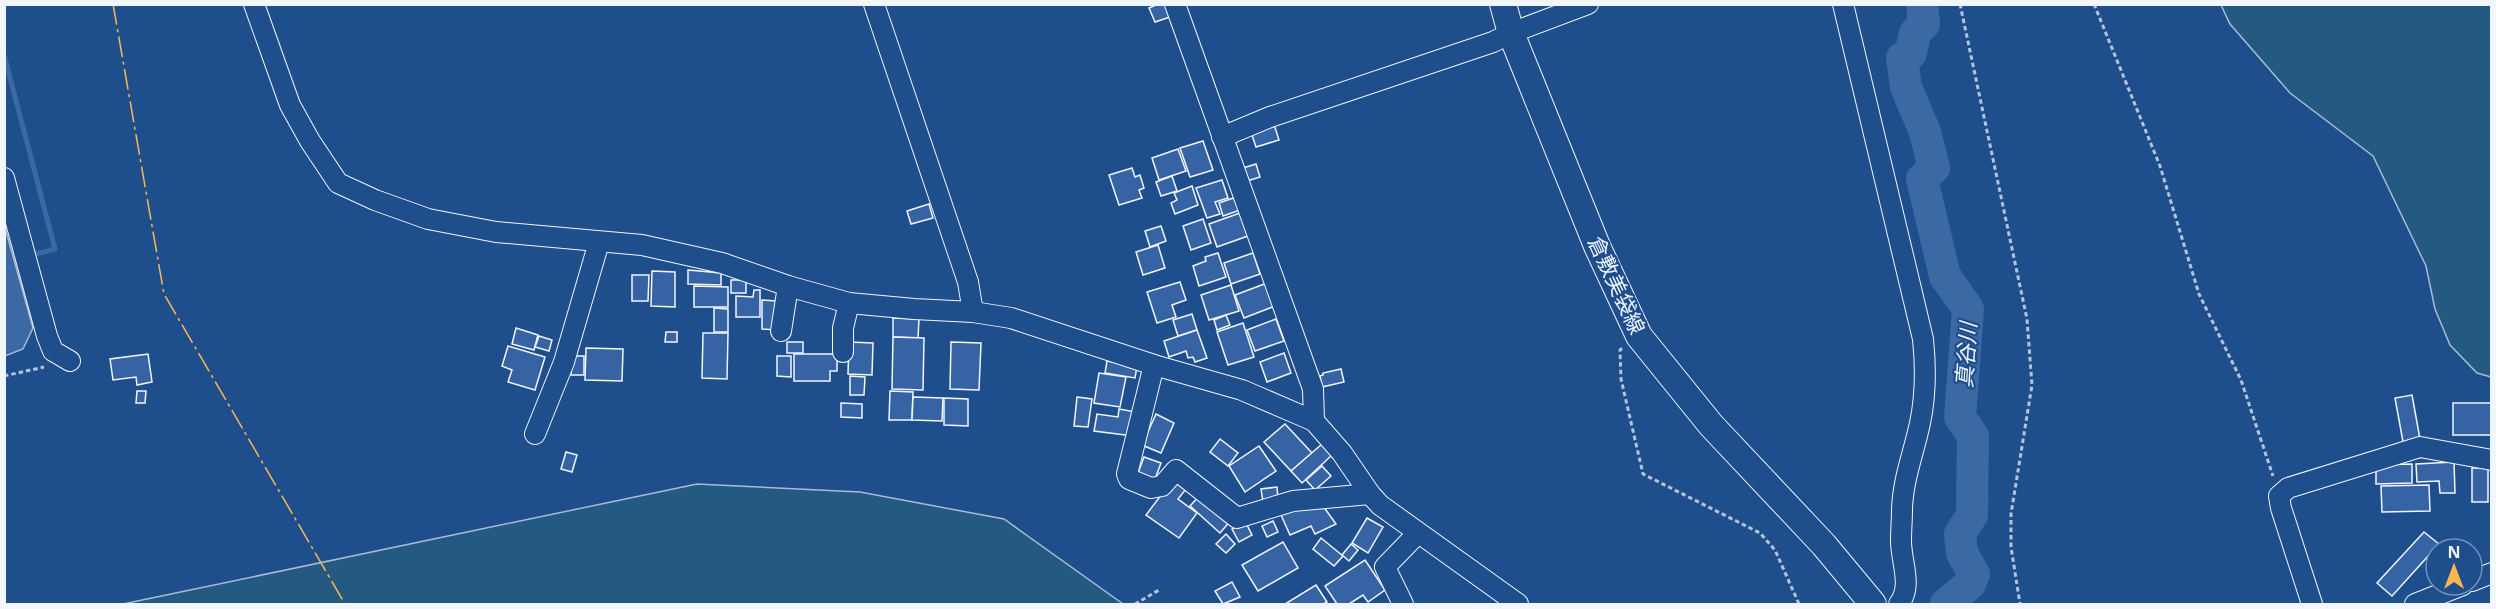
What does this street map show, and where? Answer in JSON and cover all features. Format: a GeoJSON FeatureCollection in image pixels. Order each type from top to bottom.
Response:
{"type":"FeatureCollection","features":[{"type":"Feature","properties":{"kind":"main road","name":"倉敷美袋線"},"geometry":{"type":"LineString","coordinates":[[1503,4],[1511,33],[1598,246],[1639,336],[1711,425],[1824,545],[1873,604]]}},
{"type":"Feature","properties":{"kind":"street"},"geometry":{"type":"LineString","coordinates":[[254,4],[290,105],[310,141],[338,183],[375,200],[428,219],[496,232],[642,245],[722,263],[788,286],[849,303],[973,312],[1011,318],[1154,365],[1242,390],[1314,421],[1342,453],[1380,505],[1518,604]]}},
{"type":"Feature","properties":{"kind":"street"},"geometry":{"type":"LineString","coordinates":[[874,4],[968,282],[973,312]]}},
{"type":"Feature","properties":{"kind":"street"},"geometry":{"type":"LineString","coordinates":[[1175,4],[1312,389],[1314,421]]}},
{"type":"Feature","properties":{"kind":"street"},"geometry":{"type":"LineString","coordinates":[[1222,137],[1269,117],[1493,42],[1588,4]]}},
{"type":"Feature","properties":{"kind":"street"},"geometry":{"type":"LineString","coordinates":[[1843,4],[1923,339],[1925,360],[1925,387],[1920,422],[1903,489],[1901,543],[1906,581],[1904,598],[1899,604]]}},
{"type":"Feature","properties":{"kind":"street"},"geometry":{"type":"LineString","coordinates":[[4,178],[53,351],[70,361]]}},
{"type":"Feature","properties":{"kind":"street"},"geometry":{"type":"LineString","coordinates":[[535,434],[564,362],[599,242]]}},
{"type":"Feature","properties":{"kind":"street"},"geometry":{"type":"LineString","coordinates":[[782,331],[788,286]]}},
{"type":"Feature","properties":{"kind":"street"},"geometry":{"type":"LineString","coordinates":[[843,352],[843,328],[849,303]]}},
{"type":"Feature","properties":{"kind":"street"},"geometry":{"type":"LineString","coordinates":[[1154,365],[1127,474],[1129,479],[1151,488],[1162,486],[1176,470],[1237,518],[1293,501],[1370,494]]}},
{"type":"Feature","properties":{"kind":"street"},"geometry":{"type":"LineString","coordinates":[[2312,604],[2279,496],[2288,488],[2420,447],[2492,460]]}},
{"type":"Feature","properties":{"kind":"street"},"geometry":{"type":"LineString","coordinates":[[1403,604],[1385,567],[1418,533]]}},
{"type":"Feature","properties":{"kind":"street"},"geometry":{"type":"LineString","coordinates":[[2415,604],[2433,597]]}},
{"type":"Feature","properties":{"kind":"path"},"geometry":{"type":"LineString","coordinates":[[1960,4],[2027,319],[2031,351],[2032,385],[2011,514],[2011,547],[2020,604]]}},
{"type":"Feature","properties":{"kind":"path"},"geometry":{"type":"LineString","coordinates":[[2094,4],[2160,166],[2199,294],[2241,380],[2279,496]]}},
{"type":"Feature","properties":{"kind":"path"},"geometry":{"type":"LineString","coordinates":[[1639,336],[1620,350],[1621,379],[1643,474],[1760,533],[1775,550],[1799,604]]}},
{"type":"Feature","properties":{"kind":"path"},"geometry":{"type":"LineString","coordinates":[[4,376],[70,361]]}},
{"type":"Feature","properties":{"kind":"path"},"geometry":{"type":"LineString","coordinates":[[1135,604],[1159,590]]}},
{"type":"Feature","properties":{"kind":"shaded area"},"geometry":{"type":"Polygon","coordinates":[[[2221,5],[2491,5],[2491,377],[2477,373],[2450,345],[2435,309],[2426,266],[2373,156],[2290,93],[2230,24],[2221,5]]]}},
{"type":"Feature","properties":{"kind":"shaded area"},"geometry":{"type":"Polygon","coordinates":[[[4,224],[33,328],[23,349],[5,356],[4,224]]]}},
{"type":"Feature","properties":{"kind":"shaded area"},"geometry":{"type":"Polygon","coordinates":[[[697,484],[860,492],[1004,519],[1123,604],[123,604],[697,484]]]}},
{"type":"Feature","properties":{"kind":"building"},"geometry":{"type":"Polygon","coordinates":[[[1165,4],[1170,17],[1155,22],[1149,8],[1165,4]]]}},
{"type":"Feature","properties":{"kind":"building"},"geometry":{"type":"Polygon","coordinates":[[[1273,121],[1279,140],[1256,147],[1250,129],[1273,121]]]}},
{"type":"Feature","properties":{"kind":"building"},"geometry":{"type":"Polygon","coordinates":[[[1203,141],[1213,170],[1190,177],[1180,148],[1203,141]]]}},
{"type":"Feature","properties":{"kind":"building"},"geometry":{"type":"Polygon","coordinates":[[[1178,149],[1186,171],[1159,180],[1152,158],[1178,149]]]}},
{"type":"Feature","properties":{"kind":"building"},"geometry":{"type":"Polygon","coordinates":[[[1256,164],[1260,177],[1247,181],[1243,168],[1256,164]]]}},
{"type":"Feature","properties":{"kind":"building"},"geometry":{"type":"Polygon","coordinates":[[[1132,168],[1135,177],[1140,175],[1144,188],[1139,190],[1142,198],[1119,205],[1109,175],[1132,168]]]}},
{"type":"Feature","properties":{"kind":"building"},"geometry":{"type":"Polygon","coordinates":[[[1172,176],[1177,191],[1161,196],[1156,182],[1172,176]]]}},
{"type":"Feature","properties":{"kind":"building"},"geometry":{"type":"Polygon","coordinates":[[[1222,180],[1228,198],[1215,202],[1220,214],[1207,218],[1196,188],[1222,180]]]}},
{"type":"Feature","properties":{"kind":"building"},"geometry":{"type":"Polygon","coordinates":[[[1192,186],[1198,205],[1175,214],[1171,203],[1177,200],[1174,193],[1192,186]]]}},
{"type":"Feature","properties":{"kind":"building"},"geometry":{"type":"Polygon","coordinates":[[[1236,197],[1240,210],[1223,216],[1219,203],[1236,197]]]}},
{"type":"Feature","properties":{"kind":"building"},"geometry":{"type":"Polygon","coordinates":[[[929,204],[933,218],[911,224],[907,211],[929,204]]]}},
{"type":"Feature","properties":{"kind":"building"},"geometry":{"type":"Polygon","coordinates":[[[1240,213],[1248,236],[1217,247],[1209,224],[1240,213]]]}},
{"type":"Feature","properties":{"kind":"building"},"geometry":{"type":"Polygon","coordinates":[[[1203,219],[1211,243],[1191,250],[1183,226],[1203,219]]]}},
{"type":"Feature","properties":{"kind":"building"},"geometry":{"type":"Polygon","coordinates":[[[1161,226],[1166,241],[1150,247],[1145,231],[1161,226]]]}},
{"type":"Feature","properties":{"kind":"building"},"geometry":{"type":"Polygon","coordinates":[[[1158,245],[1165,268],[1143,275],[1136,252],[1158,245]]]}},
{"type":"Feature","properties":{"kind":"building"},"geometry":{"type":"Polygon","coordinates":[[[1218,253],[1226,277],[1199,286],[1193,266],[1206,261],[1205,257],[1218,253]]]}},
{"type":"Feature","properties":{"kind":"building"},"geometry":{"type":"Polygon","coordinates":[[[1253,253],[1260,274],[1231,284],[1224,263],[1253,253]]]}},
{"type":"Feature","properties":{"kind":"building"},"geometry":{"type":"Polygon","coordinates":[[[688,270],[721,273],[721,285],[688,284],[688,270]]]}},
{"type":"Feature","properties":{"kind":"building"},"geometry":{"type":"Polygon","coordinates":[[[652,271],[675,272],[675,307],[651,306],[652,271]]]}},
{"type":"Feature","properties":{"kind":"building"},"geometry":{"type":"Polygon","coordinates":[[[632,275],[649,275],[648,301],[632,301],[632,275]]]}},
{"type":"Feature","properties":{"kind":"building"},"geometry":{"type":"Polygon","coordinates":[[[731,280],[746,280],[746,293],[731,293],[731,280]]]}},
{"type":"Feature","properties":{"kind":"building"},"geometry":{"type":"Polygon","coordinates":[[[1180,282],[1186,300],[1172,305],[1176,317],[1157,323],[1147,292],[1180,282]]]}},
{"type":"Feature","properties":{"kind":"building"},"geometry":{"type":"Polygon","coordinates":[[[1267,283],[1275,306],[1244,318],[1235,295],[1267,283]]]}},
{"type":"Feature","properties":{"kind":"building"},"geometry":{"type":"Polygon","coordinates":[[[1231,285],[1239,311],[1209,320],[1201,295],[1231,285]]]}},
{"type":"Feature","properties":{"kind":"building"},"geometry":{"type":"Polygon","coordinates":[[[694,286],[728,287],[728,307],[694,307],[694,286]]]}},
{"type":"Feature","properties":{"kind":"building"},"geometry":{"type":"Polygon","coordinates":[[[754,290],[760,290],[760,317],[736,317],[736,296],[753,297],[754,290]]]}},
{"type":"Feature","properties":{"kind":"building"},"geometry":{"type":"Polygon","coordinates":[[[762,300],[777,301],[777,330],[762,329],[762,300]]]}},
{"type":"Feature","properties":{"kind":"building"},"geometry":{"type":"Polygon","coordinates":[[[714,308],[728,309],[728,332],[714,332],[714,308]]]}},
{"type":"Feature","properties":{"kind":"building"},"geometry":{"type":"Polygon","coordinates":[[[1192,314],[1197,330],[1178,336],[1173,320],[1192,314]]]}},
{"type":"Feature","properties":{"kind":"building"},"geometry":{"type":"Polygon","coordinates":[[[1226,315],[1230,325],[1217,330],[1214,320],[1226,315]]]}},
{"type":"Feature","properties":{"kind":"building"},"geometry":{"type":"Polygon","coordinates":[[[893,318],[919,319],[918,338],[893,337],[893,318]]]}},
{"type":"Feature","properties":{"kind":"building"},"geometry":{"type":"Polygon","coordinates":[[[1276,319],[1284,341],[1255,351],[1247,330],[1276,319]]]}},
{"type":"Feature","properties":{"kind":"building"},"geometry":{"type":"Polygon","coordinates":[[[1243,323],[1254,357],[1228,365],[1217,332],[1243,323]]]}},
{"type":"Feature","properties":{"kind":"building"},"geometry":{"type":"Polygon","coordinates":[[[516,328],[538,335],[534,350],[512,344],[516,328]]]}},
{"type":"Feature","properties":{"kind":"building"},"geometry":{"type":"Polygon","coordinates":[[[1197,330],[1207,358],[1195,362],[1193,357],[1188,358],[1186,351],[1169,357],[1164,341],[1197,330]]]}},
{"type":"Feature","properties":{"kind":"building"},"geometry":{"type":"Polygon","coordinates":[[[666,332],[677,332],[677,342],[665,342],[666,332]]]}},
{"type":"Feature","properties":{"kind":"building"},"geometry":{"type":"Polygon","coordinates":[[[703,333],[728,333],[727,379],[702,378],[703,333]]]}},
{"type":"Feature","properties":{"kind":"building"},"geometry":{"type":"Polygon","coordinates":[[[539,336],[552,340],[549,351],[535,347],[539,336]]]}},
{"type":"Feature","properties":{"kind":"building"},"geometry":{"type":"Polygon","coordinates":[[[893,337],[924,338],[923,390],[892,389],[893,337]]]}},
{"type":"Feature","properties":{"kind":"building"},"geometry":{"type":"Polygon","coordinates":[[[787,342],[803,342],[803,353],[787,353],[787,342]]]}},
{"type":"Feature","properties":{"kind":"building"},"geometry":{"type":"Polygon","coordinates":[[[849,342],[873,343],[872,375],[848,374],[849,342]]]}},
{"type":"Feature","properties":{"kind":"building"},"geometry":{"type":"Polygon","coordinates":[[[951,342],[981,343],[979,390],[950,389],[951,342]]]}},
{"type":"Feature","properties":{"kind":"building"},"geometry":{"type":"Polygon","coordinates":[[[508,346],[545,357],[535,390],[508,382],[512,370],[502,366],[508,346]]]}},
{"type":"Feature","properties":{"kind":"building"},"geometry":{"type":"Polygon","coordinates":[[[586,348],[623,349],[622,381],[585,380],[586,348]]]}},
{"type":"Feature","properties":{"kind":"building"},"geometry":{"type":"Polygon","coordinates":[[[1284,353],[1291,373],[1267,382],[1260,362],[1284,353]]]}},
{"type":"Feature","properties":{"kind":"building"},"geometry":{"type":"Polygon","coordinates":[[[148,354],[152,382],[137,385],[136,377],[113,380],[110,359],[148,354]]]}},
{"type":"Feature","properties":{"kind":"building"},"geometry":{"type":"Polygon","coordinates":[[[794,354],[837,354],[837,371],[830,371],[830,381],[794,381],[794,354]]]}},
{"type":"Feature","properties":{"kind":"building"},"geometry":{"type":"Polygon","coordinates":[[[572,356],[584,356],[584,375],[571,375],[572,356]]]}},
{"type":"Feature","properties":{"kind":"building"},"geometry":{"type":"Polygon","coordinates":[[[777,356],[791,356],[791,377],[777,376],[777,356]]]}},
{"type":"Feature","properties":{"kind":"building"},"geometry":{"type":"Polygon","coordinates":[[[1107,361],[1137,366],[1135,378],[1105,373],[1107,361]]]}},
{"type":"Feature","properties":{"kind":"building"},"geometry":{"type":"Polygon","coordinates":[[[1341,369],[1344,382],[1322,387],[1320,376],[1323,373],[1341,369]]]}},
{"type":"Feature","properties":{"kind":"building"},"geometry":{"type":"Polygon","coordinates":[[[1099,373],[1126,377],[1120,407],[1094,403],[1099,373]]]}},
{"type":"Feature","properties":{"kind":"building"},"geometry":{"type":"Polygon","coordinates":[[[850,376],[865,377],[864,395],[850,395],[850,376]]]}},
{"type":"Feature","properties":{"kind":"building"},"geometry":{"type":"Polygon","coordinates":[[[137,391],[146,391],[145,403],[136,403],[137,391]]]}},
{"type":"Feature","properties":{"kind":"building"},"geometry":{"type":"Polygon","coordinates":[[[890,391],[913,392],[912,420],[889,420],[890,391]]]}},
{"type":"Feature","properties":{"kind":"building"},"geometry":{"type":"Polygon","coordinates":[[[2412,395],[2420,439],[2403,442],[2395,398],[2412,395]]]}},
{"type":"Feature","properties":{"kind":"building"},"geometry":{"type":"Polygon","coordinates":[[[913,397],[943,398],[942,421],[912,420],[913,397]]]}},
{"type":"Feature","properties":{"kind":"building"},"geometry":{"type":"Polygon","coordinates":[[[1077,397],[1092,399],[1088,427],[1074,426],[1077,397]]]}},
{"type":"Feature","properties":{"kind":"building"},"geometry":{"type":"Polygon","coordinates":[[[944,398],[968,399],[968,426],[944,425],[944,398]]]}},
{"type":"Feature","properties":{"kind":"building"},"geometry":{"type":"Polygon","coordinates":[[[841,403],[862,404],[862,418],[841,417],[841,403]]]}},
{"type":"Feature","properties":{"kind":"building"},"geometry":{"type":"Polygon","coordinates":[[[2453,403],[2492,403],[2492,435],[2453,435],[2453,403]]]}},
{"type":"Feature","properties":{"kind":"building"},"geometry":{"type":"Polygon","coordinates":[[[1119,409],[1136,412],[1133,436],[1094,431],[1097,414],[1118,417],[1119,409]]]}},
{"type":"Feature","properties":{"kind":"building"},"geometry":{"type":"Polygon","coordinates":[[[1156,414],[1174,423],[1161,453],[1142,445],[1156,414]]]}},
{"type":"Feature","properties":{"kind":"building"},"geometry":{"type":"Polygon","coordinates":[[[1285,424],[1312,453],[1291,471],[1264,442],[1285,424]]]}},
{"type":"Feature","properties":{"kind":"building"},"geometry":{"type":"Polygon","coordinates":[[[1220,439],[1238,453],[1228,466],[1210,452],[1220,439]]]}},
{"type":"Feature","properties":{"kind":"building"},"geometry":{"type":"Polygon","coordinates":[[[1322,444],[1332,455],[1302,483],[1291,471],[1322,444]]]}},
{"type":"Feature","properties":{"kind":"building"},"geometry":{"type":"Polygon","coordinates":[[[1259,446],[1276,471],[1245,492],[1229,466],[1259,446]]]}},
{"type":"Feature","properties":{"kind":"building"},"geometry":{"type":"Polygon","coordinates":[[[566,452],[577,455],[572,472],[561,469],[566,452]]]}},
{"type":"Feature","properties":{"kind":"building"},"geometry":{"type":"Polygon","coordinates":[[[1144,457],[1161,463],[1155,479],[1138,473],[1144,457]]]}},
{"type":"Feature","properties":{"kind":"building"},"geometry":{"type":"Polygon","coordinates":[[[2454,462],[2455,493],[2440,493],[2439,481],[2417,482],[2416,464],[2454,462]]]}},
{"type":"Feature","properties":{"kind":"building"},"geometry":{"type":"Polygon","coordinates":[[[2412,464],[2412,483],[2376,484],[2376,465],[2412,464]]]}},
{"type":"Feature","properties":{"kind":"building"},"geometry":{"type":"Polygon","coordinates":[[[1322,466],[1331,476],[1315,490],[1306,480],[1322,466]]]}},
{"type":"Feature","properties":{"kind":"building"},"geometry":{"type":"Polygon","coordinates":[[[2472,468],[2488,468],[2488,502],[2472,502],[2472,468]]]}},
{"type":"Feature","properties":{"kind":"building"},"geometry":{"type":"Polygon","coordinates":[[[1177,474],[1190,484],[1178,499],[1197,513],[1179,538],[1146,515],[1177,474]]]}},
{"type":"Feature","properties":{"kind":"building"},"geometry":{"type":"Polygon","coordinates":[[[2429,485],[2430,511],[2382,512],[2381,486],[2429,485]]]}},
{"type":"Feature","properties":{"kind":"building"},"geometry":{"type":"Polygon","coordinates":[[[1277,487],[1278,500],[1263,502],[1261,489],[1277,487]]]}},
{"type":"Feature","properties":{"kind":"building"},"geometry":{"type":"Polygon","coordinates":[[[1202,493],[1232,519],[1220,533],[1190,506],[1202,493]]]}},
{"type":"Feature","properties":{"kind":"building"},"geometry":{"type":"Polygon","coordinates":[[[1318,499],[1336,524],[1315,534],[1311,526],[1290,535],[1281,515],[1318,499]]]}},
{"type":"Feature","properties":{"kind":"building"},"geometry":{"type":"Polygon","coordinates":[[[1367,518],[1383,527],[1368,553],[1352,543],[1367,518]]]}},
{"type":"Feature","properties":{"kind":"building"},"geometry":{"type":"Polygon","coordinates":[[[1245,521],[1252,535],[1239,542],[1232,529],[1245,521]]]}},
{"type":"Feature","properties":{"kind":"building"},"geometry":{"type":"Polygon","coordinates":[[[1273,521],[1278,532],[1267,537],[1262,526],[1273,521]]]}},
{"type":"Feature","properties":{"kind":"building"},"geometry":{"type":"Polygon","coordinates":[[[2424,532],[2430,537],[2424,537],[2424,561],[2392,596],[2377,583],[2424,532]]]}},
{"type":"Feature","properties":{"kind":"building"},"geometry":{"type":"Polygon","coordinates":[[[1226,534],[1235,544],[1226,553],[1216,544],[1226,534]]]}},
{"type":"Feature","properties":{"kind":"building"},"geometry":{"type":"Polygon","coordinates":[[[1321,538],[1343,556],[1334,566],[1313,549],[1321,538]]]}},
{"type":"Feature","properties":{"kind":"building"},"geometry":{"type":"Polygon","coordinates":[[[1283,542],[1298,568],[1258,591],[1242,565],[1283,542]]]}},
{"type":"Feature","properties":{"kind":"building"},"geometry":{"type":"Polygon","coordinates":[[[1351,544],[1358,550],[1349,561],[1342,555],[1351,544]]]}},
{"type":"Feature","properties":{"kind":"building"},"geometry":{"type":"Polygon","coordinates":[[[1365,560],[1385,590],[1368,602],[1363,595],[1349,604],[1337,604],[1325,586],[1365,560]]]}},
{"type":"Feature","properties":{"kind":"building"},"geometry":{"type":"Polygon","coordinates":[[[1232,582],[1240,597],[1223,604],[1215,591],[1232,582]]]}},
{"type":"Feature","properties":{"kind":"building"},"geometry":{"type":"Polygon","coordinates":[[[1316,585],[1327,602],[1323,604],[1285,604],[1316,585]]]}},
{"type":"Feature","properties":{"kind":"waterway","name":"真谷川"},"geometry":{"type":"LineString","coordinates":[[1922,4],[1924,24],[1915,33],[1911,53],[1902,58],[1906,87],[1925,132],[1934,168],[1922,179],[1945,276],[1968,309],[1960,417],[1973,436],[1972,515],[1960,534],[1962,553],[1974,574],[1970,584],[1946,604]]}},
{"type":"Feature","properties":{"kind":"waterway"},"geometry":{"type":"LineString","coordinates":[[4,55],[55,249],[29,256]]}},
{"type":"Feature","properties":{"kind":"power"},"geometry":{"type":"LineString","coordinates":[[113,4],[164,294],[345,604]]}}]}
